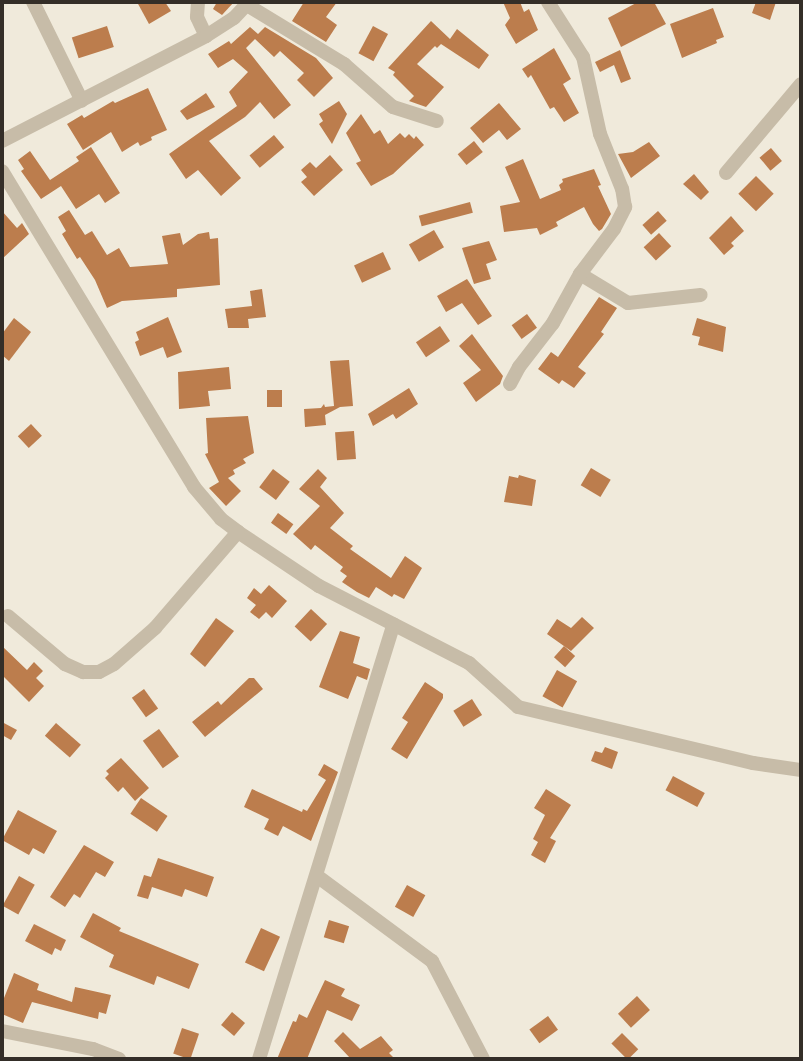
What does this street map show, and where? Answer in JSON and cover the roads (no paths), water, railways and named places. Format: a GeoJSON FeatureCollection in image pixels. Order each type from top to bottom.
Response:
{"type":"FeatureCollection","features":[{"type":"Feature","properties":{"kind":"street"},"geometry":{"type":"LineString","coordinates":[[33,2],[82,101]]}},
{"type":"Feature","properties":{"kind":"street"},"geometry":{"type":"LineString","coordinates":[[198,2],[197,17],[206,36]]}},
{"type":"Feature","properties":{"kind":"street"},"geometry":{"type":"LineString","coordinates":[[510,384],[519,367],[553,323],[580,274],[621,218],[624,198],[600,134],[583,57],[548,2]]}},
{"type":"Feature","properties":{"kind":"street"},"geometry":{"type":"LineString","coordinates":[[2,141],[206,36],[248,3],[344,64],[393,107],[437,121]]}},
{"type":"Feature","properties":{"kind":"street"},"geometry":{"type":"LineString","coordinates":[[726,173],[801,84]]}},
{"type":"Feature","properties":{"kind":"street"},"geometry":{"type":"LineString","coordinates":[[2,172],[194,487],[221,519],[318,586],[469,663],[518,707],[753,763],[801,770]]}},
{"type":"Feature","properties":{"kind":"street"},"geometry":{"type":"LineString","coordinates":[[580,274],[628,303],[701,295]]}},
{"type":"Feature","properties":{"kind":"street"},"geometry":{"type":"LineString","coordinates":[[8,615],[65,664],[83,672],[99,672],[114,664],[155,628],[239,532]]}},
{"type":"Feature","properties":{"kind":"street"},"geometry":{"type":"LineString","coordinates":[[259,1059],[394,624]]}},
{"type":"Feature","properties":{"kind":"street"},"geometry":{"type":"LineString","coordinates":[[317,876],[432,961],[483,1059]]}},
{"type":"Feature","properties":{"kind":"street"},"geometry":{"type":"LineString","coordinates":[[2,1031],[93,1049],[119,1059]]}}]}
